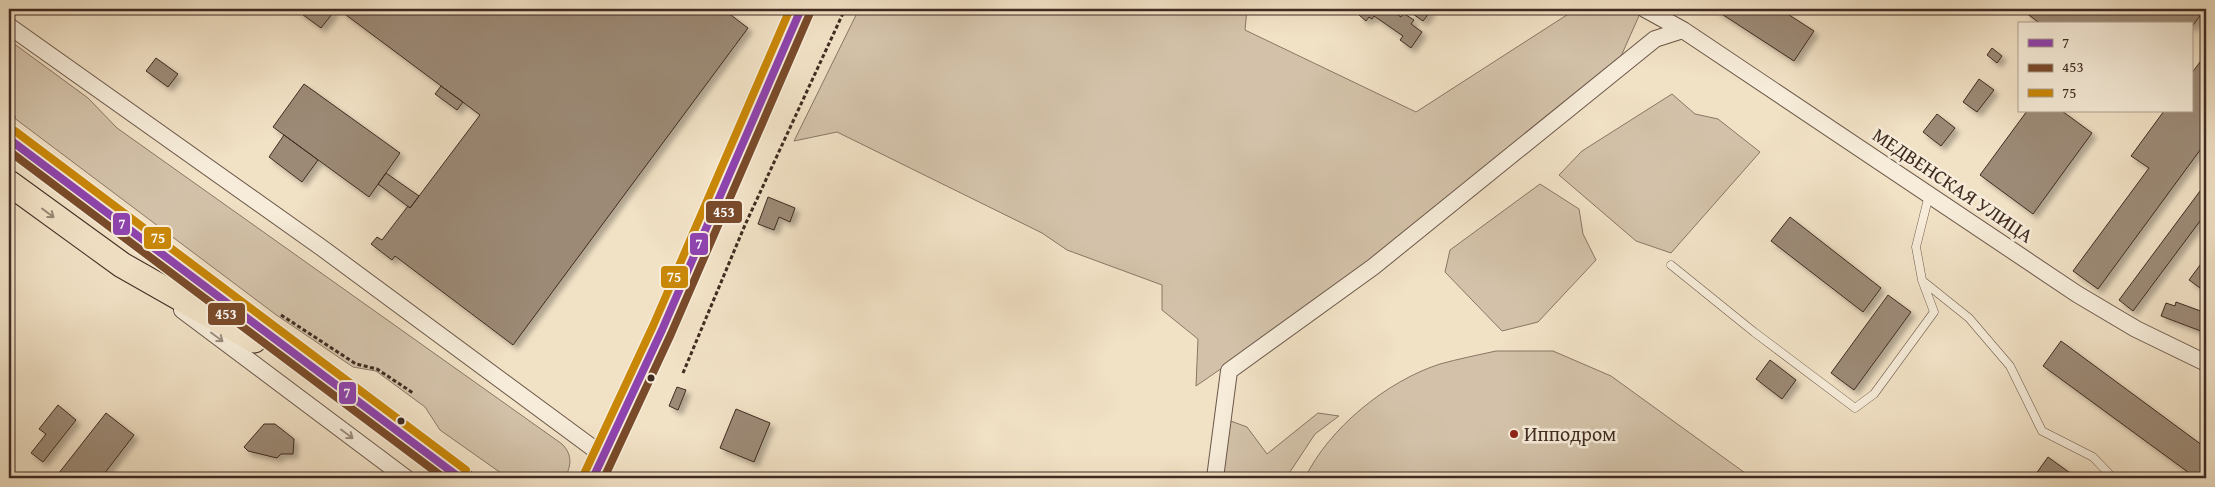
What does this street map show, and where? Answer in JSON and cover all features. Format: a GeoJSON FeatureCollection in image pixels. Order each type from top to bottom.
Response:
{"type":"FeatureCollection","features":[{"type":"Feature","properties":{"kind":"main road"},"geometry":{"type":"LineString","coordinates":[[599,468],[662,330],[801,9]]}},
{"type":"Feature","properties":{"kind":"main road"},"geometry":{"type":"LineString","coordinates":[[13,129],[343,391],[460,478]]}},
{"type":"Feature","properties":{"kind":"main road"},"geometry":{"type":"LineString","coordinates":[[9,183],[122,266],[343,391]]}},
{"type":"Feature","properties":{"kind":"street","name":"МЕДВЕНСКАЯ УЛИЦА"},"geometry":{"type":"LineString","coordinates":[[1645,9],[1683,30],[2077,294],[2136,329],[2206,363]]}},
{"type":"Feature","properties":{"kind":"street"},"geometry":{"type":"LineString","coordinates":[[9,26],[322,248],[599,468]]}},
{"type":"Feature","properties":{"kind":"street"},"geometry":{"type":"LineString","coordinates":[[1214,478],[1229,371],[1372,267],[1654,39],[1683,30]]}},
{"type":"Feature","properties":{"kind":"street"},"geometry":{"type":"LineString","coordinates":[[122,266],[406,478]]}},
{"type":"Feature","properties":{"kind":"lane"},"geometry":{"type":"LineString","coordinates":[[1671,265],[1754,332],[1855,408],[1874,394],[1934,312],[1922,280],[1916,248],[1930,195]]}},
{"type":"Feature","properties":{"kind":"lane"},"geometry":{"type":"LineString","coordinates":[[1922,280],[1969,318],[2010,366],[2042,431],[2094,457],[2114,478]]}},
{"type":"Feature","properties":{"kind":"path"},"geometry":{"type":"LineString","coordinates":[[683,373],[745,225],[845,9]]}},
{"type":"Feature","properties":{"kind":"path"},"geometry":{"type":"LineString","coordinates":[[9,114],[13,129]]}},
{"type":"Feature","properties":{"kind":"path"},"geometry":{"type":"LineString","coordinates":[[276,312],[356,364],[377,369],[413,393]]}},
{"type":"Feature","properties":{"kind":"shaded area"},"geometry":{"type":"Polygon","coordinates":[[[859,9],[1247,9],[1245,30],[1416,112],[1573,11],[1584,9],[1642,9],[1618,63],[1380,259],[1196,386],[1198,339],[1162,310],[1162,285],[1067,250],[1042,233],[837,132],[794,141],[859,9]]]}},
{"type":"Feature","properties":{"kind":"shaded area"},"geometry":{"type":"Polygon","coordinates":[[[9,40],[88,98],[117,128],[562,444],[568,452],[570,461],[565,478],[508,478],[440,430],[425,407],[376,371],[353,367],[275,314],[9,114],[9,40]]]}},
{"type":"Feature","properties":{"kind":"shaded area"},"geometry":{"type":"Polygon","coordinates":[[[1672,94],[1695,114],[1718,119],[1760,152],[1671,253],[1636,241],[1559,175],[1582,151],[1672,94]]]}},
{"type":"Feature","properties":{"kind":"shaded area"},"geometry":{"type":"Polygon","coordinates":[[[1540,184],[1579,209],[1583,234],[1596,260],[1538,322],[1502,331],[1445,272],[1450,250],[1540,184]]]}},
{"type":"Feature","properties":{"kind":"shaded area","name":"Ипподром"},"geometry":{"type":"Polygon","coordinates":[[[1496,351],[1553,351],[1611,376],[1752,478],[1305,478],[1329,441],[1344,424],[1380,394],[1420,372],[1440,364],[1496,351]]]}},
{"type":"Feature","properties":{"kind":"shaded area"},"geometry":{"type":"Polygon","coordinates":[[[1318,413],[1339,416],[1315,434],[1286,478],[1221,478],[1228,420],[1247,427],[1267,454],[1318,413]]]}},
{"type":"Feature","properties":{"kind":"building"},"geometry":{"type":"Polygon","coordinates":[[[295,9],[336,9],[321,28],[295,9]]]}},
{"type":"Feature","properties":{"kind":"building"},"geometry":{"type":"Polygon","coordinates":[[[338,9],[723,9],[748,28],[513,345],[395,256],[392,260],[371,244],[377,237],[382,240],[408,206],[410,208],[480,115],[338,9]]]}},
{"type":"Feature","properties":{"kind":"building"},"geometry":{"type":"Polygon","coordinates":[[[1364,9],[1368,11],[1369,9],[1389,9],[1401,17],[1403,13],[1414,20],[1411,24],[1422,32],[1411,48],[1400,40],[1403,36],[1374,16],[1372,19],[1369,17],[1366,21],[1359,15],[1364,9]]]}},
{"type":"Feature","properties":{"kind":"building"},"geometry":{"type":"Polygon","coordinates":[[[1412,9],[1428,9],[1431,11],[1423,21],[1410,12],[1412,9]]]}},
{"type":"Feature","properties":{"kind":"building"},"geometry":{"type":"Polygon","coordinates":[[[1714,9],[1780,9],[1814,31],[1794,61],[1714,9]]]}},
{"type":"Feature","properties":{"kind":"building"},"geometry":{"type":"Polygon","coordinates":[[[2029,9],[2205,9],[2192,27],[2192,22],[2038,22],[2026,13],[2029,9]]]}},
{"type":"Feature","properties":{"kind":"building"},"geometry":{"type":"Polygon","coordinates":[[[1992,48],[2002,56],[1997,63],[1987,55],[1992,48]]]}},
{"type":"Feature","properties":{"kind":"building"},"geometry":{"type":"Polygon","coordinates":[[[2206,54],[2206,142],[2098,289],[2073,271],[2149,168],[2131,156],[2163,112],[2192,112],[2192,73],[2206,54]]]}},
{"type":"Feature","properties":{"kind":"building"},"geometry":{"type":"Polygon","coordinates":[[[156,58],[178,74],[168,87],[146,71],[156,58]]]}},
{"type":"Feature","properties":{"kind":"building"},"geometry":{"type":"Polygon","coordinates":[[[1979,79],[1994,90],[1977,112],[1963,102],[1979,79]]]}},
{"type":"Feature","properties":{"kind":"building"},"geometry":{"type":"Polygon","coordinates":[[[304,84],[400,153],[369,197],[273,127],[304,84]]]}},
{"type":"Feature","properties":{"kind":"building"},"geometry":{"type":"Polygon","coordinates":[[[441,86],[463,102],[457,110],[435,94],[441,86]]]}},
{"type":"Feature","properties":{"kind":"building"},"geometry":{"type":"Polygon","coordinates":[[[2026,112],[2063,112],[2092,133],[2033,214],[1980,175],[2026,112]]]}},
{"type":"Feature","properties":{"kind":"building"},"geometry":{"type":"Polygon","coordinates":[[[1937,114],[1955,128],[1941,146],[1923,132],[1937,114]]]}},
{"type":"Feature","properties":{"kind":"building"},"geometry":{"type":"Polygon","coordinates":[[[284,135],[318,160],[302,182],[269,157],[284,135]]]}},
{"type":"Feature","properties":{"kind":"building"},"geometry":{"type":"Polygon","coordinates":[[[386,173],[419,196],[410,208],[378,184],[386,173]]]}},
{"type":"Feature","properties":{"kind":"building"},"geometry":{"type":"Polygon","coordinates":[[[2206,183],[2206,213],[2133,311],[2119,300],[2206,183]]]}},
{"type":"Feature","properties":{"kind":"building"},"geometry":{"type":"Polygon","coordinates":[[[768,197],[795,208],[790,222],[779,217],[774,230],[758,224],[768,197]]]}},
{"type":"Feature","properties":{"kind":"building"},"geometry":{"type":"Polygon","coordinates":[[[1790,217],[1881,288],[1863,312],[1771,241],[1790,217]]]}},
{"type":"Feature","properties":{"kind":"building"},"geometry":{"type":"Polygon","coordinates":[[[2206,257],[2206,285],[2203,290],[2189,280],[2206,257]]]}},
{"type":"Feature","properties":{"kind":"building"},"geometry":{"type":"Polygon","coordinates":[[[1888,295],[1911,312],[1854,390],[1831,373],[1888,295]]]}},
{"type":"Feature","properties":{"kind":"building"},"geometry":{"type":"Polygon","coordinates":[[[2176,302],[2206,313],[2206,333],[2161,316],[2166,303],[2175,306],[2176,302]]]}},
{"type":"Feature","properties":{"kind":"building"},"geometry":{"type":"Polygon","coordinates":[[[2061,341],[2206,448],[2206,478],[2196,478],[2043,366],[2061,341]]]}},
{"type":"Feature","properties":{"kind":"building"},"geometry":{"type":"Polygon","coordinates":[[[1770,360],[1796,380],[1782,399],[1756,379],[1770,360]]]}},
{"type":"Feature","properties":{"kind":"building"},"geometry":{"type":"Polygon","coordinates":[[[677,387],[686,390],[678,410],[669,406],[677,387]]]}},
{"type":"Feature","properties":{"kind":"building"},"geometry":{"type":"Polygon","coordinates":[[[58,405],[76,420],[43,462],[31,453],[46,434],[39,429],[58,405]]]}},
{"type":"Feature","properties":{"kind":"building"},"geometry":{"type":"Polygon","coordinates":[[[736,409],[770,423],[754,462],[720,448],[736,409]]]}},
{"type":"Feature","properties":{"kind":"building"},"geometry":{"type":"Polygon","coordinates":[[[106,413],[134,435],[101,478],[55,478],[106,413]]]}},
{"type":"Feature","properties":{"kind":"building"},"geometry":{"type":"Polygon","coordinates":[[[264,424],[275,424],[294,439],[293,454],[281,454],[277,458],[248,451],[244,447],[264,424]]]}},
{"type":"Feature","properties":{"kind":"building"},"geometry":{"type":"Polygon","coordinates":[[[2048,457],[2077,478],[2033,478],[2048,457]]]}},
{"type":"Feature","properties":{"kind":"transit line","name":"75"},"geometry":{"type":"LineString","coordinates":[[584,474],[653,326],[790,9]]}},
{"type":"Feature","properties":{"kind":"transit line","name":"7"},"geometry":{"type":"LineString","coordinates":[[593,478],[662,330],[801,9]]}},
{"type":"Feature","properties":{"kind":"transit line","name":"453"},"geometry":{"type":"LineString","coordinates":[[604,478],[671,334],[810,13]]}},
{"type":"Feature","properties":{"kind":"transit line","name":"75"},"geometry":{"type":"LineString","coordinates":[[15,131],[466,470]]}},
{"type":"Feature","properties":{"kind":"transit line","name":"7"},"geometry":{"type":"LineString","coordinates":[[9,139],[460,478]]}},
{"type":"Feature","properties":{"kind":"transit line","name":"453"},"geometry":{"type":"LineString","coordinates":[[9,151],[444,478]]}},
{"type":"Feature","properties":{"kind":"place","name":"Ипподром"},"geometry":{"type":"Point","coordinates":[1514,434]}}]}
